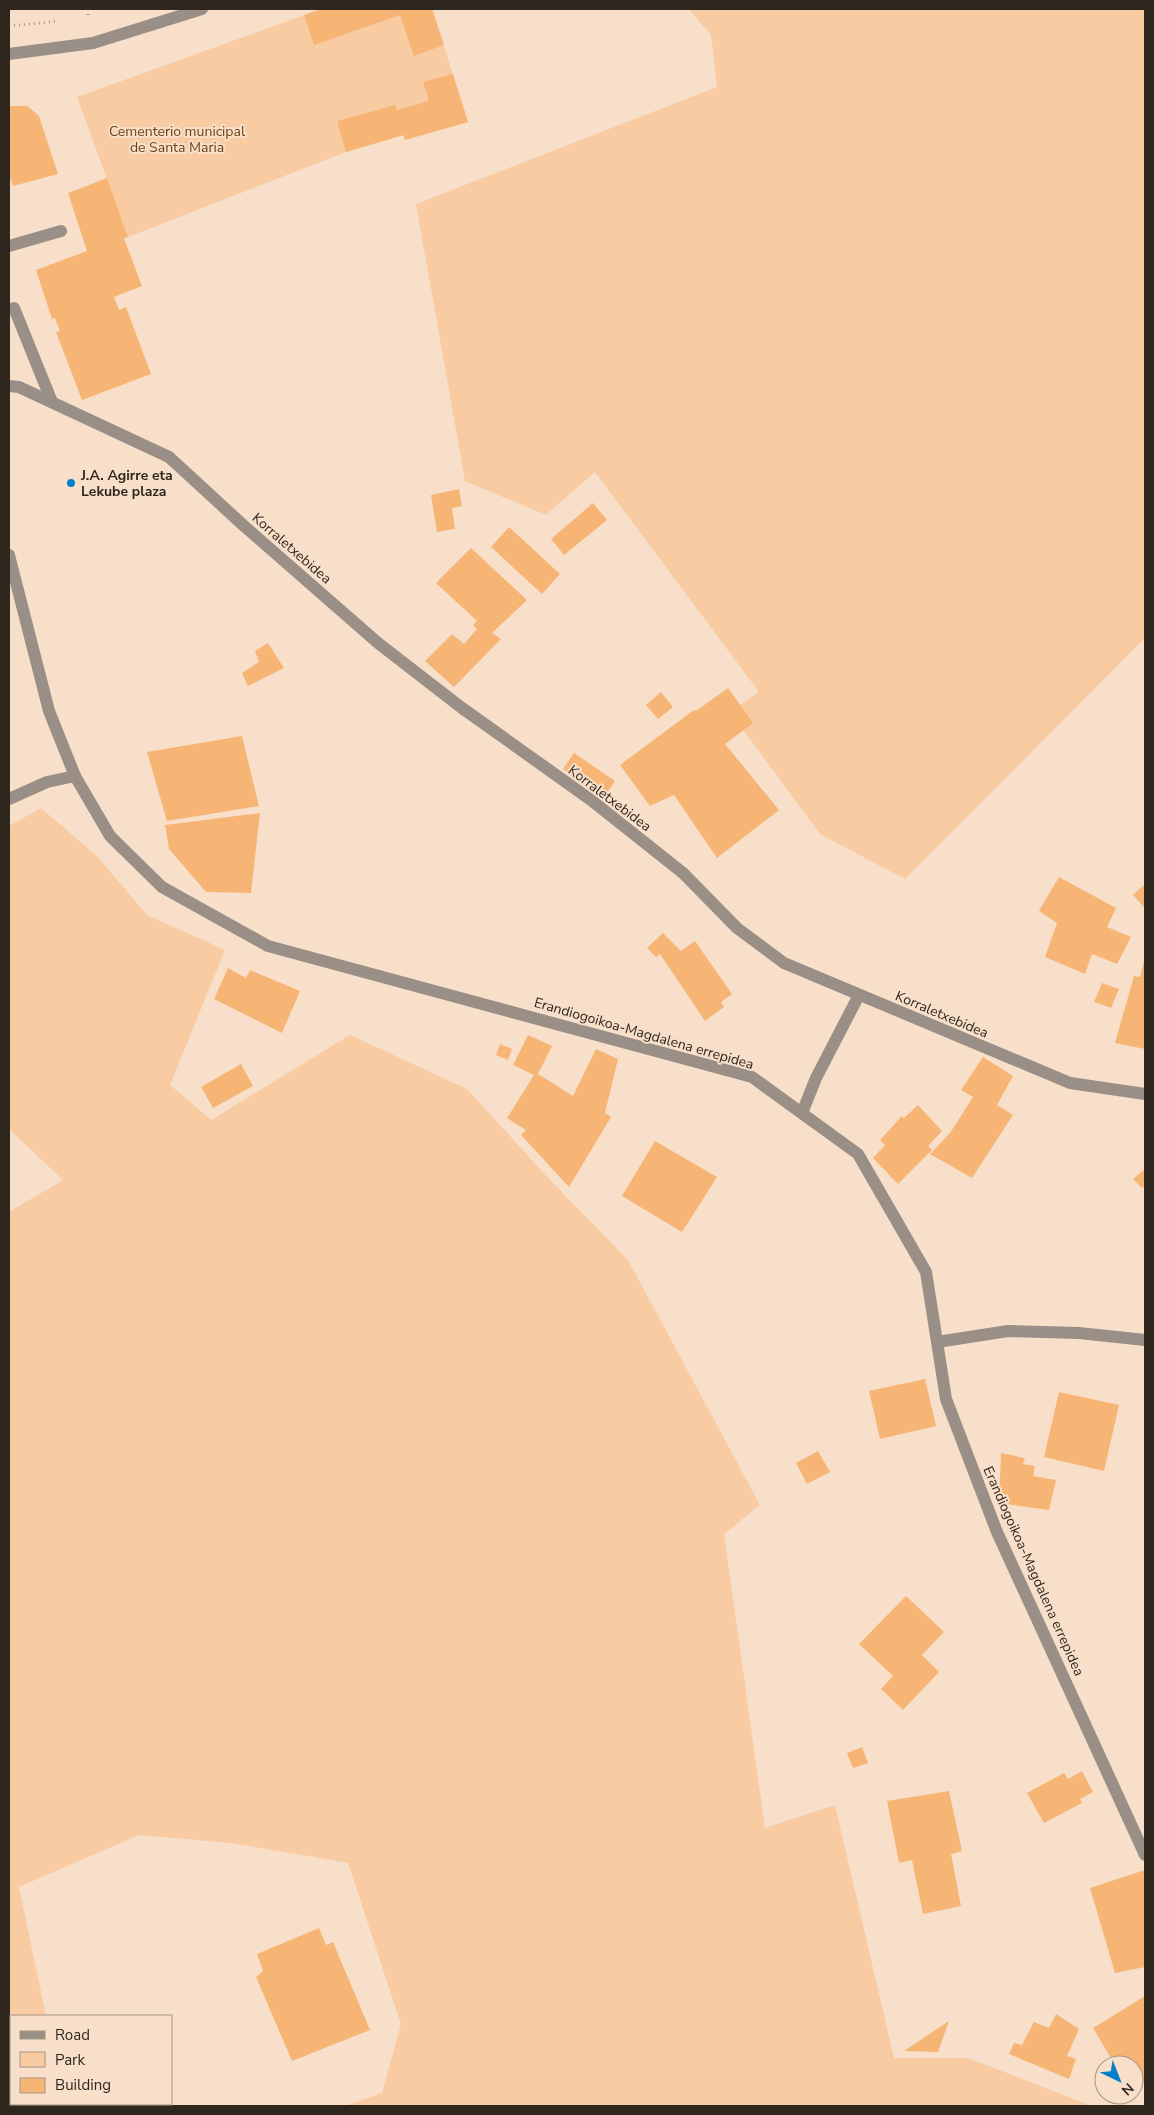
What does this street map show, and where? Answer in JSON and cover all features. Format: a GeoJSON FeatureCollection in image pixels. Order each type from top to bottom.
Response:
{"type":"FeatureCollection","features":[{"type":"Feature","properties":{"kind":"street"},"geometry":{"type":"LineString","coordinates":[[9,54],[93,43],[202,9]]}},
{"type":"Feature","properties":{"kind":"street"},"geometry":{"type":"LineString","coordinates":[[9,246],[61,231]]}},
{"type":"Feature","properties":{"kind":"street"},"geometry":{"type":"LineString","coordinates":[[14,308],[52,402]]}},
{"type":"Feature","properties":{"kind":"street","name":"Korraletxebidea"},"geometry":{"type":"LineString","coordinates":[[9,386],[19,387],[169,457],[378,644],[462,708],[591,800],[683,873],[737,928],[784,963],[1070,1083],[1145,1094]]}},
{"type":"Feature","properties":{"kind":"street","name":"Erandiogoikoa-Magdalena errepidea"},"geometry":{"type":"LineString","coordinates":[[9,555],[49,710],[75,776],[110,836],[162,887],[268,946],[752,1077],[858,1154],[926,1272],[946,1399],[997,1532],[1145,1855]]}},
{"type":"Feature","properties":{"kind":"street"},"geometry":{"type":"LineString","coordinates":[[9,799],[47,782],[75,776]]}},
{"type":"Feature","properties":{"kind":"street"},"geometry":{"type":"LineString","coordinates":[[802,1113],[816,1078],[859,995]]}},
{"type":"Feature","properties":{"kind":"street"},"geometry":{"type":"LineString","coordinates":[[937,1342],[1008,1331],[1079,1333],[1145,1340]]}},
{"type":"Feature","properties":{"kind":"path"},"geometry":{"type":"LineString","coordinates":[[88,9],[88,19]]}},
{"type":"Feature","properties":{"kind":"path"},"geometry":{"type":"LineString","coordinates":[[78,20],[96,16]]}},
{"type":"Feature","properties":{"kind":"path"},"geometry":{"type":"LineString","coordinates":[[9,26],[68,21]]}},
{"type":"Feature","properties":{"kind":"green space","name":"Cementerio municipal de Santa Maria"},"geometry":{"type":"Polygon","coordinates":[[[321,9],[432,9],[468,122],[405,140],[403,135],[346,152],[128,237],[77,97],[321,9]]]}},
{"type":"Feature","properties":{"kind":"green space"},"geometry":{"type":"Polygon","coordinates":[[[689,9],[1145,9],[1145,638],[905,879],[820,834],[730,712],[759,692],[595,472],[546,515],[465,481],[416,204],[717,87],[711,35],[689,9]]]}},
{"type":"Feature","properties":{"kind":"green space"},"geometry":{"type":"Polygon","coordinates":[[[41,808],[97,856],[147,915],[225,950],[170,1085],[211,1120],[350,1035],[467,1089],[551,1181],[628,1260],[760,1505],[724,1534],[765,1828],[835,1805],[894,2058],[968,2058],[1092,2106],[345,2106],[382,2093],[401,2024],[348,1863],[231,1843],[139,1835],[19,1887],[46,2015],[10,2015],[10,2105],[65,2106],[9,2106],[9,1212],[63,1180],[9,1129],[9,826],[41,808]]]}},
{"type":"Feature","properties":{"kind":"building"},"geometry":{"type":"Polygon","coordinates":[[[321,9],[432,9],[444,45],[414,56],[400,15],[314,45],[304,15],[321,9]]]}},
{"type":"Feature","properties":{"kind":"building"},"geometry":{"type":"Polygon","coordinates":[[[453,74],[468,122],[405,140],[404,135],[346,152],[337,121],[395,105],[397,110],[429,101],[423,82],[453,74]]]}},
{"type":"Feature","properties":{"kind":"building"},"geometry":{"type":"Polygon","coordinates":[[[9,106],[27,106],[39,116],[58,174],[13,186],[9,175],[9,106]]]}},
{"type":"Feature","properties":{"kind":"building"},"geometry":{"type":"Polygon","coordinates":[[[107,178],[128,237],[124,238],[142,286],[114,297],[119,310],[126,307],[151,374],[82,400],[56,332],[60,331],[55,318],[52,319],[36,270],[87,251],[68,193],[107,178]]]}},
{"type":"Feature","properties":{"kind":"building"},"geometry":{"type":"Polygon","coordinates":[[[459,489],[462,506],[452,508],[455,529],[437,532],[431,495],[459,489]]]}},
{"type":"Feature","properties":{"kind":"building"},"geometry":{"type":"Polygon","coordinates":[[[593,503],[607,520],[564,555],[551,539],[593,503]]]}},
{"type":"Feature","properties":{"kind":"building"},"geometry":{"type":"Polygon","coordinates":[[[509,527],[560,574],[542,594],[491,547],[509,527]]]}},
{"type":"Feature","properties":{"kind":"building"},"geometry":{"type":"Polygon","coordinates":[[[471,548],[527,600],[492,633],[501,639],[454,687],[425,661],[452,634],[464,644],[477,629],[473,625],[477,621],[436,583],[471,548]]]}},
{"type":"Feature","properties":{"kind":"building"},"geometry":{"type":"Polygon","coordinates":[[[268,643],[284,668],[248,686],[242,673],[259,662],[255,651],[268,643]]]}},
{"type":"Feature","properties":{"kind":"building"},"geometry":{"type":"Polygon","coordinates":[[[728,688],[753,723],[725,744],[779,810],[717,858],[674,795],[650,806],[620,765],[694,710],[696,711],[728,688]]]}},
{"type":"Feature","properties":{"kind":"building"},"geometry":{"type":"Polygon","coordinates":[[[661,692],[673,707],[658,719],[646,705],[661,692]]]}},
{"type":"Feature","properties":{"kind":"building"},"geometry":{"type":"Polygon","coordinates":[[[242,736],[259,806],[167,821],[147,752],[242,736]]]}},
{"type":"Feature","properties":{"kind":"building"},"geometry":{"type":"Polygon","coordinates":[[[574,753],[615,781],[604,797],[563,769],[574,753]]]}},
{"type":"Feature","properties":{"kind":"building"},"geometry":{"type":"Polygon","coordinates":[[[260,813],[251,893],[206,892],[169,849],[165,825],[260,813]]]}},
{"type":"Feature","properties":{"kind":"building"},"geometry":{"type":"Polygon","coordinates":[[[1059,877],[1116,908],[1107,927],[1131,937],[1117,964],[1092,954],[1085,974],[1045,957],[1057,923],[1039,911],[1059,877]]]}},
{"type":"Feature","properties":{"kind":"building"},"geometry":{"type":"Polygon","coordinates":[[[1145,884],[1145,908],[1133,895],[1145,884]]]}},
{"type":"Feature","properties":{"kind":"building"},"geometry":{"type":"Polygon","coordinates":[[[663,933],[681,951],[695,941],[732,994],[721,1002],[724,1007],[705,1021],[660,954],[656,957],[647,948],[663,933]]]}},
{"type":"Feature","properties":{"kind":"building"},"geometry":{"type":"Polygon","coordinates":[[[1145,957],[1145,1049],[1115,1043],[1134,976],[1140,977],[1145,957]]]}},
{"type":"Feature","properties":{"kind":"building"},"geometry":{"type":"Polygon","coordinates":[[[228,968],[246,978],[250,970],[300,991],[282,1033],[214,999],[228,968]]]}},
{"type":"Feature","properties":{"kind":"building"},"geometry":{"type":"Polygon","coordinates":[[[1102,983],[1119,989],[1111,1008],[1094,1002],[1102,983]]]}},
{"type":"Feature","properties":{"kind":"building"},"geometry":{"type":"Polygon","coordinates":[[[528,1035],[552,1046],[538,1074],[573,1096],[596,1049],[618,1059],[605,1113],[611,1117],[569,1187],[521,1135],[526,1130],[507,1118],[534,1075],[513,1065],[528,1035]]]}},
{"type":"Feature","properties":{"kind":"building"},"geometry":{"type":"Polygon","coordinates":[[[500,1044],[512,1049],[508,1060],[496,1055],[500,1044]]]}},
{"type":"Feature","properties":{"kind":"building"},"geometry":{"type":"Polygon","coordinates":[[[983,1057],[1013,1076],[997,1105],[1013,1115],[972,1178],[930,1154],[950,1133],[973,1097],[961,1090],[983,1057]]]}},
{"type":"Feature","properties":{"kind":"building"},"geometry":{"type":"Polygon","coordinates":[[[241,1064],[253,1086],[213,1108],[201,1087],[241,1064]]]}},
{"type":"Feature","properties":{"kind":"building"},"geometry":{"type":"Polygon","coordinates":[[[918,1105],[942,1131],[928,1146],[932,1150],[898,1184],[873,1158],[885,1145],[880,1140],[902,1116],[904,1118],[918,1105]]]}},
{"type":"Feature","properties":{"kind":"building"},"geometry":{"type":"Polygon","coordinates":[[[655,1141],[717,1177],[682,1232],[622,1196],[655,1141]]]}},
{"type":"Feature","properties":{"kind":"building"},"geometry":{"type":"Polygon","coordinates":[[[1145,1169],[1145,1186],[1142,1188],[1133,1179],[1145,1169]]]}},
{"type":"Feature","properties":{"kind":"building"},"geometry":{"type":"Polygon","coordinates":[[[925,1379],[936,1426],[880,1439],[869,1391],[925,1379]]]}},
{"type":"Feature","properties":{"kind":"building"},"geometry":{"type":"Polygon","coordinates":[[[1059,1392],[1119,1405],[1104,1471],[1044,1457],[1059,1392]]]}},
{"type":"Feature","properties":{"kind":"building"},"geometry":{"type":"Polygon","coordinates":[[[818,1451],[830,1472],[807,1484],[796,1463],[818,1451]]]}},
{"type":"Feature","properties":{"kind":"building"},"geometry":{"type":"Polygon","coordinates":[[[1001,1453],[1025,1458],[1023,1464],[1035,1466],[1033,1476],[1056,1480],[1049,1510],[999,1503],[1001,1453]]]}},
{"type":"Feature","properties":{"kind":"building"},"geometry":{"type":"Polygon","coordinates":[[[906,1596],[944,1632],[922,1655],[939,1672],[903,1710],[881,1689],[893,1676],[859,1644],[906,1596]]]}},
{"type":"Feature","properties":{"kind":"building"},"geometry":{"type":"Polygon","coordinates":[[[862,1747],[868,1763],[853,1768],[847,1753],[862,1747]]]}},
{"type":"Feature","properties":{"kind":"building"},"geometry":{"type":"Polygon","coordinates":[[[1082,1771],[1093,1792],[1080,1799],[1082,1803],[1044,1823],[1027,1793],[1064,1773],[1068,1779],[1082,1771]]]}},
{"type":"Feature","properties":{"kind":"building"},"geometry":{"type":"Polygon","coordinates":[[[949,1791],[962,1851],[951,1854],[961,1906],[923,1914],[912,1860],[899,1863],[887,1801],[949,1791]]]}},
{"type":"Feature","properties":{"kind":"building"},"geometry":{"type":"Polygon","coordinates":[[[1145,1870],[1145,1967],[1115,1973],[1090,1888],[1145,1870]]]}},
{"type":"Feature","properties":{"kind":"building"},"geometry":{"type":"Polygon","coordinates":[[[319,1928],[326,1945],[333,1942],[370,2030],[292,2061],[256,1977],[263,1971],[257,1954],[319,1928]]]}},
{"type":"Feature","properties":{"kind":"building"},"geometry":{"type":"Polygon","coordinates":[[[1145,1996],[1145,2082],[1144,2055],[1109,2055],[1093,2028],[1145,1996]]]}},
{"type":"Feature","properties":{"kind":"building"},"geometry":{"type":"Polygon","coordinates":[[[1056,2014],[1079,2029],[1067,2056],[1076,2059],[1069,2079],[1009,2054],[1014,2043],[1022,2045],[1034,2022],[1049,2028],[1056,2014]]]}},
{"type":"Feature","properties":{"kind":"building"},"geometry":{"type":"Polygon","coordinates":[[[949,2021],[938,2052],[904,2051],[949,2021]]]}},
{"type":"Feature","properties":{"kind":"place","name":"J.A. Agirre eta Lekube plaza"},"geometry":{"type":"Point","coordinates":[71,483]}}]}
